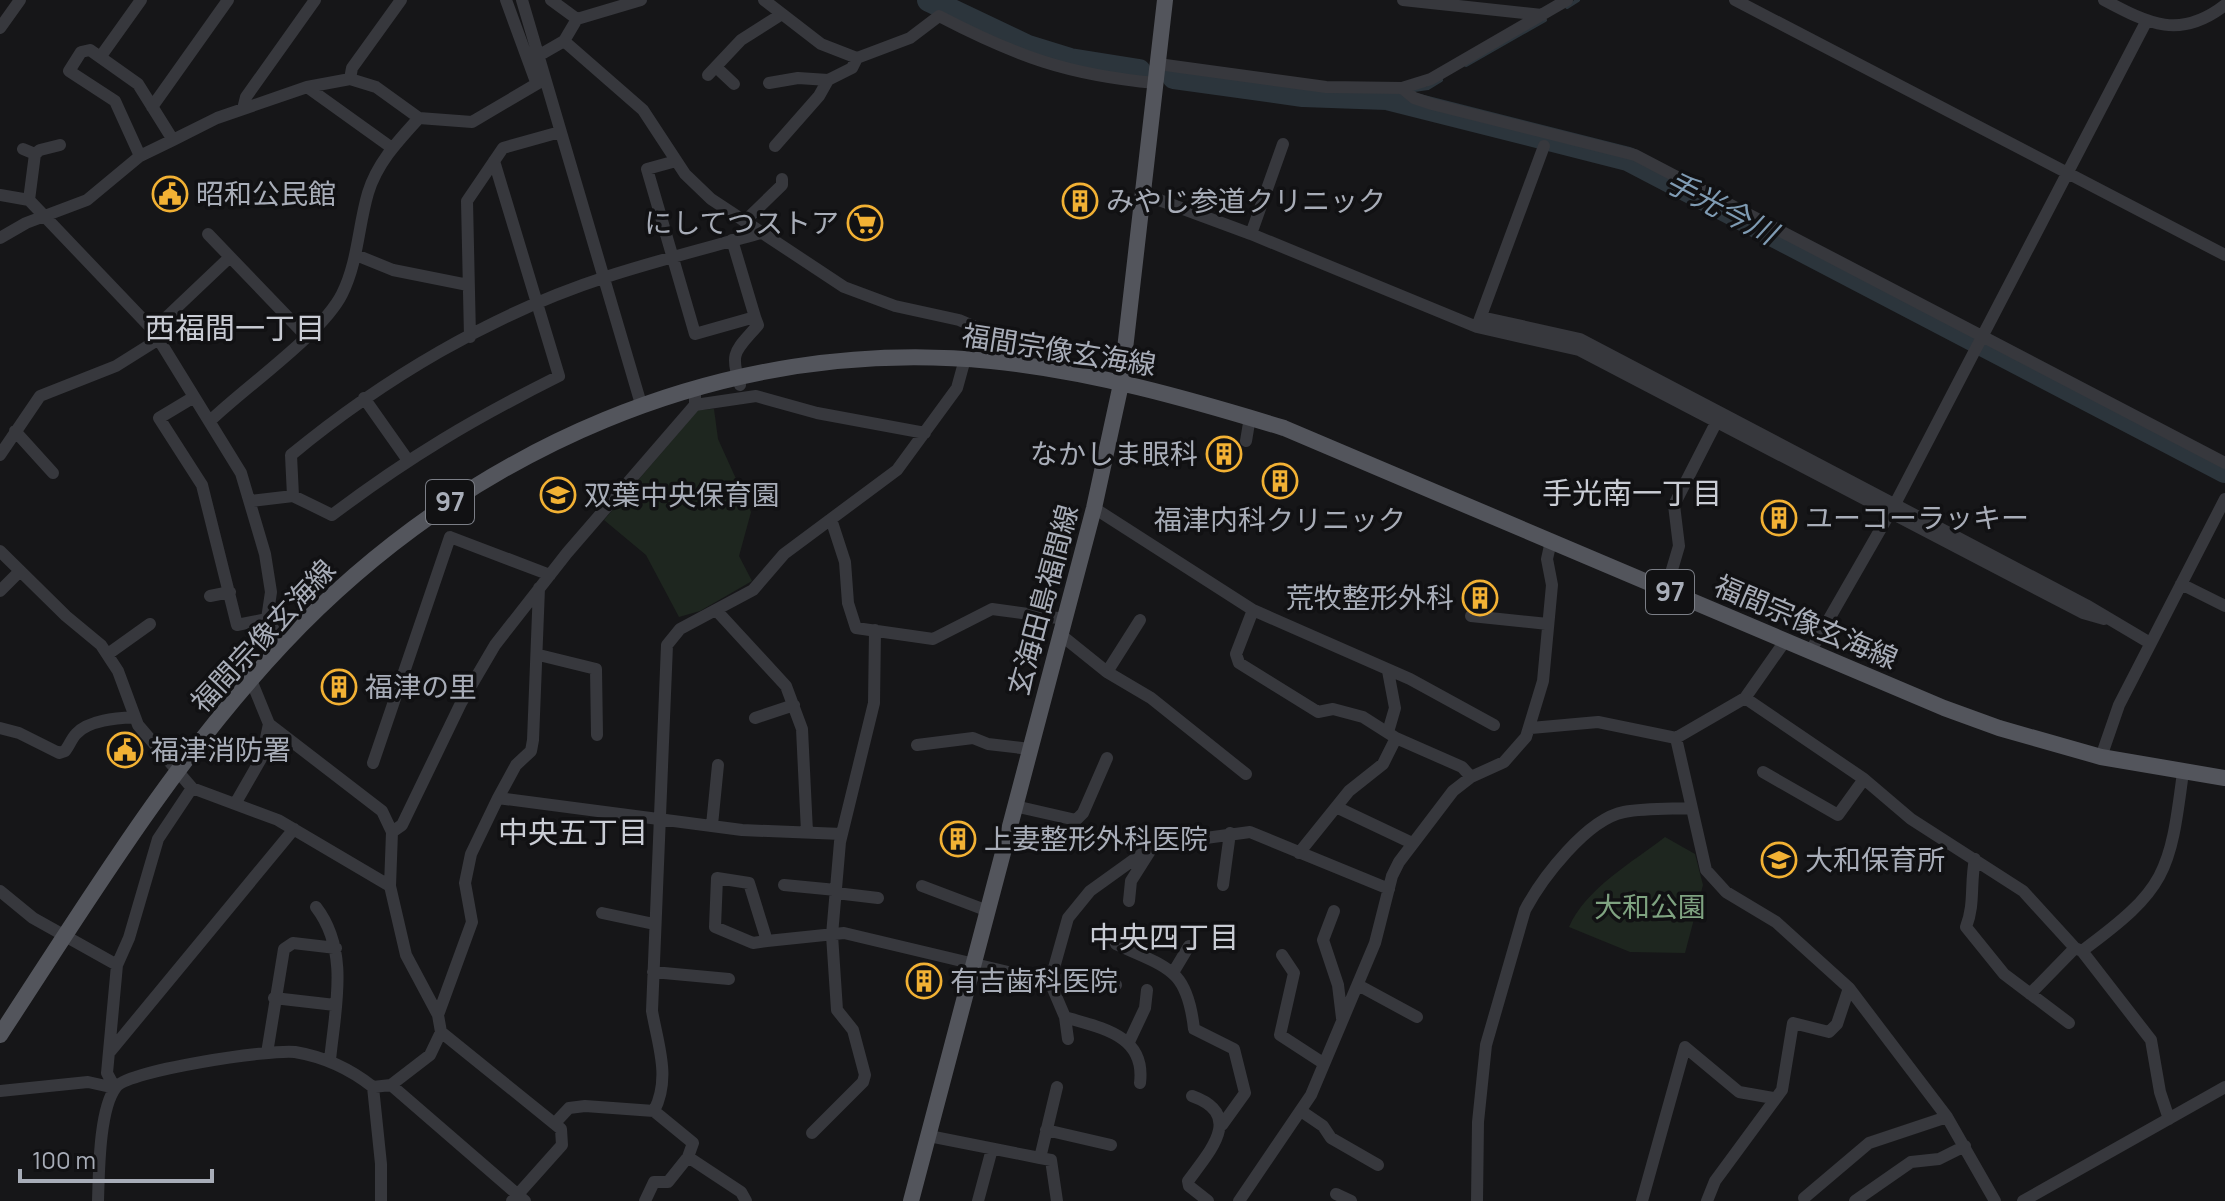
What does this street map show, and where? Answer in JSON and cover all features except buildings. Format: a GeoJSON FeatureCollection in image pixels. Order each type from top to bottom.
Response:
{"type":"FeatureCollection","features":[{"type":"Feature","properties":{"kind":"main road","name":"玄海田島福間線"},"geometry":{"type":"LineString","coordinates":[[911,1201],[1094,508],[1121,384],[1165,0]]}},
{"type":"Feature","properties":{"kind":"main road","name":"福間宗像玄海線"},"geometry":{"type":"LineString","coordinates":[[0,1035],[177,771],[283,644],[372,560],[449,502],[583,427],[641,404],[737,375],[861,358],[990,361],[1121,384],[1250,417],[1298,434],[1810,652],[1999,728],[2101,757],[2225,778]]}},
{"type":"Feature","properties":{"kind":"street"},"geometry":{"type":"LineString","coordinates":[[101,56],[141,0]]}},
{"type":"Feature","properties":{"kind":"street"},"geometry":{"type":"LineString","coordinates":[[152,107],[228,0]]}},
{"type":"Feature","properties":{"kind":"street"},"geometry":{"type":"LineString","coordinates":[[243,109],[246,97],[315,0]]}},
{"type":"Feature","properties":{"kind":"street"},"geometry":{"type":"LineString","coordinates":[[350,79],[352,68],[401,0]]}},
{"type":"Feature","properties":{"kind":"street"},"geometry":{"type":"LineString","coordinates":[[506,0],[560,132],[641,404]]}},
{"type":"Feature","properties":{"kind":"street"},"geometry":{"type":"LineString","coordinates":[[522,0],[538,56],[540,80]]}},
{"type":"Feature","properties":{"kind":"street"},"geometry":{"type":"LineString","coordinates":[[551,0],[577,19]]}},
{"type":"Feature","properties":{"kind":"street"},"geometry":{"type":"LineString","coordinates":[[538,56],[564,41],[577,19],[641,0]]}},
{"type":"Feature","properties":{"kind":"street"},"geometry":{"type":"LineString","coordinates":[[764,0],[821,44],[857,58],[910,38],[939,16],[1005,50],[1044,64],[1156,83]]}},
{"type":"Feature","properties":{"kind":"street"},"geometry":{"type":"LineString","coordinates":[[1403,0],[1542,15]]}},
{"type":"Feature","properties":{"kind":"street"},"geometry":{"type":"LineString","coordinates":[[1158,64],[1326,87],[1402,88],[1431,79],[1567,0]]}},
{"type":"Feature","properties":{"kind":"street"},"geometry":{"type":"LineString","coordinates":[[1735,0],[2225,255]]}},
{"type":"Feature","properties":{"kind":"street"},"geometry":{"type":"LineString","coordinates":[[2104,0],[2146,22],[2181,27],[2199,23],[2225,5]]}},
{"type":"Feature","properties":{"kind":"street"},"geometry":{"type":"LineString","coordinates":[[0,28],[12,3]]}},
{"type":"Feature","properties":{"kind":"street"},"geometry":{"type":"LineString","coordinates":[[734,84],[712,71],[741,40],[782,14]]}},
{"type":"Feature","properties":{"kind":"street"},"geometry":{"type":"LineString","coordinates":[[1810,652],[1892,508],[2146,22]]}},
{"type":"Feature","properties":{"kind":"street"},"geometry":{"type":"LineString","coordinates":[[564,41],[643,110],[697,188],[844,287],[895,306],[959,320],[985,331],[990,343],[990,361]]}},
{"type":"Feature","properties":{"kind":"street"},"geometry":{"type":"LineString","coordinates":[[140,156],[115,101],[69,71],[81,52],[90,50],[101,56],[138,84],[173,140]]}},
{"type":"Feature","properties":{"kind":"street"},"geometry":{"type":"LineString","coordinates":[[769,83],[798,78],[828,80],[852,68],[857,58]]}},
{"type":"Feature","properties":{"kind":"street"},"geometry":{"type":"LineString","coordinates":[[0,238],[42,217],[87,200],[140,156],[243,109],[307,87],[350,79],[376,87],[419,118],[472,122],[540,80]]}},
{"type":"Feature","properties":{"kind":"street"},"geometry":{"type":"LineString","coordinates":[[775,146],[819,96],[828,80]]}},
{"type":"Feature","properties":{"kind":"street"},"geometry":{"type":"LineString","coordinates":[[307,87],[392,148]]}},
{"type":"Feature","properties":{"kind":"street"},"geometry":{"type":"LineString","coordinates":[[1402,88],[1414,98],[1432,104],[1635,155],[1981,340],[2225,463]]}},
{"type":"Feature","properties":{"kind":"street"},"geometry":{"type":"LineString","coordinates":[[210,421],[306,336],[342,295],[356,255],[368,193],[378,167],[419,118]]}},
{"type":"Feature","properties":{"kind":"street"},"geometry":{"type":"LineString","coordinates":[[470,337],[467,201],[503,148],[560,132]]}},
{"type":"Feature","properties":{"kind":"street"},"geometry":{"type":"LineString","coordinates":[[1251,234],[1283,144]]}},
{"type":"Feature","properties":{"kind":"street"},"geometry":{"type":"LineString","coordinates":[[60,145],[29,152],[29,200],[42,217],[113,284],[156,334],[241,473],[251,501],[271,592],[267,619],[283,644]]}},
{"type":"Feature","properties":{"kind":"street"},"geometry":{"type":"LineString","coordinates":[[1479,322],[1544,146]]}},
{"type":"Feature","properties":{"kind":"street"},"geometry":{"type":"LineString","coordinates":[[251,501],[293,496],[332,515],[407,459],[475,418],[559,376],[494,161]]}},
{"type":"Feature","properties":{"kind":"street"},"geometry":{"type":"LineString","coordinates":[[676,161],[647,169],[695,334],[755,317]]}},
{"type":"Feature","properties":{"kind":"street"},"geometry":{"type":"LineString","coordinates":[[746,220],[782,185],[782,179]]}},
{"type":"Feature","properties":{"kind":"street"},"geometry":{"type":"LineString","coordinates":[[1143,194],[1479,322],[1568,345],[1632,372],[2000,565],[2086,605],[2104,619],[2150,643]]}},
{"type":"Feature","properties":{"kind":"street"},"geometry":{"type":"LineString","coordinates":[[0,195],[29,200]]}},
{"type":"Feature","properties":{"kind":"street"},"geometry":{"type":"LineString","coordinates":[[293,496],[291,455],[364,398],[418,364],[538,305],[604,278],[764,232]]}},
{"type":"Feature","properties":{"kind":"street"},"geometry":{"type":"LineString","coordinates":[[208,234],[306,336]]}},
{"type":"Feature","properties":{"kind":"street"},"geometry":{"type":"LineString","coordinates":[[732,240],[758,325],[733,354],[732,363],[743,395]]}},
{"type":"Feature","properties":{"kind":"street"},"geometry":{"type":"LineString","coordinates":[[356,255],[393,270],[468,285]]}},
{"type":"Feature","properties":{"kind":"street"},"geometry":{"type":"LineString","coordinates":[[0,455],[40,396],[116,366],[156,334],[230,257]]}},
{"type":"Feature","properties":{"kind":"street"},"geometry":{"type":"LineString","coordinates":[[654,1111],[660,1101],[664,1067],[652,1011],[667,645],[680,629],[753,590],[784,554],[897,470],[957,388],[965,359]]}},
{"type":"Feature","properties":{"kind":"street"},"geometry":{"type":"LineString","coordinates":[[695,387],[695,405]]}},
{"type":"Feature","properties":{"kind":"street"},"geometry":{"type":"LineString","coordinates":[[392,832],[402,825],[461,703],[495,645],[539,588],[695,405],[743,395],[817,413],[925,433]]}},
{"type":"Feature","properties":{"kind":"street"},"geometry":{"type":"LineString","coordinates":[[194,397],[159,418],[202,485],[237,625],[267,619]]}},
{"type":"Feature","properties":{"kind":"street"},"geometry":{"type":"LineString","coordinates":[[364,398],[407,459]]}},
{"type":"Feature","properties":{"kind":"street"},"geometry":{"type":"LineString","coordinates":[[1246,441],[1250,417]]}},
{"type":"Feature","properties":{"kind":"street"},"geometry":{"type":"LineString","coordinates":[[1666,590],[1679,546],[1674,505],[1719,417]]}},
{"type":"Feature","properties":{"kind":"street"},"geometry":{"type":"LineString","coordinates":[[15,431],[53,473]]}},
{"type":"Feature","properties":{"kind":"street"},"geometry":{"type":"LineString","coordinates":[[2101,757],[2119,705],[2225,499]]}},
{"type":"Feature","properties":{"kind":"street"},"geometry":{"type":"LineString","coordinates":[[1094,508],[1253,610],[1410,679],[1494,725]]}},
{"type":"Feature","properties":{"kind":"street"},"geometry":{"type":"LineString","coordinates":[[831,519],[845,562],[848,603],[856,628],[933,639],[992,609],[1010,609],[1063,627],[1107,672],[1151,698],[1246,774]]}},
{"type":"Feature","properties":{"kind":"street"},"geometry":{"type":"LineString","coordinates":[[373,763],[452,531],[550,575]]}},
{"type":"Feature","properties":{"kind":"street"},"geometry":{"type":"LineString","coordinates":[[1239,1201],[1311,1095],[1375,943],[1392,876],[1412,843],[1453,791],[1471,777],[1504,762],[1518,750],[1531,728],[1543,681],[1552,585],[1547,559],[1551,541]]}},
{"type":"Feature","properties":{"kind":"street"},"geometry":{"type":"LineString","coordinates":[[0,551],[108,654],[134,717],[192,788],[294,829],[332,855],[390,886]]}},
{"type":"Feature","properties":{"kind":"street"},"geometry":{"type":"LineString","coordinates":[[0,591],[19,572]]}},
{"type":"Feature","properties":{"kind":"street"},"geometry":{"type":"LineString","coordinates":[[2181,584],[2225,606]]}},
{"type":"Feature","properties":{"kind":"street"},"geometry":{"type":"LineString","coordinates":[[438,1015],[472,922],[465,883],[471,854],[516,765],[531,751],[539,655],[539,588]]}},
{"type":"Feature","properties":{"kind":"street"},"geometry":{"type":"LineString","coordinates":[[210,596],[230,592]]}},
{"type":"Feature","properties":{"kind":"street"},"geometry":{"type":"LineString","coordinates":[[716,610],[786,686],[794,705],[802,729],[807,832]]}},
{"type":"Feature","properties":{"kind":"street"},"geometry":{"type":"LineString","coordinates":[[1253,610],[1236,654],[1239,663],[1318,712],[1346,711],[1462,767],[1471,777]]}},
{"type":"Feature","properties":{"kind":"street"},"geometry":{"type":"LineString","coordinates":[[1471,616],[1548,624]]}},
{"type":"Feature","properties":{"kind":"street"},"geometry":{"type":"LineString","coordinates":[[1107,672],[1140,620]]}},
{"type":"Feature","properties":{"kind":"street"},"geometry":{"type":"LineString","coordinates":[[108,654],[150,624]]}},
{"type":"Feature","properties":{"kind":"street"},"geometry":{"type":"LineString","coordinates":[[812,1133],[863,1082],[865,1075],[853,1030],[837,1010],[832,935],[842,834],[874,703],[875,630]]}},
{"type":"Feature","properties":{"kind":"street"},"geometry":{"type":"LineString","coordinates":[[1531,728],[1598,722],[1676,738],[1745,698],[1785,641]]}},
{"type":"Feature","properties":{"kind":"street"},"geometry":{"type":"LineString","coordinates":[[539,655],[596,669],[597,735]]}},
{"type":"Feature","properties":{"kind":"street"},"geometry":{"type":"LineString","coordinates":[[1299,853],[1349,791],[1383,764],[1392,735],[1395,708],[1388,671]]}},
{"type":"Feature","properties":{"kind":"street"},"geometry":{"type":"LineString","coordinates":[[98,1201],[106,1116],[115,1088],[123,1081],[150,1071],[267,1053],[295,1052],[330,1060],[373,1087],[391,1085],[430,1055],[441,1032],[438,1015],[406,955],[390,886],[392,832],[382,811],[269,724],[251,680]]}},
{"type":"Feature","properties":{"kind":"street"},"geometry":{"type":"LineString","coordinates":[[1745,698],[1864,779],[1911,819],[2023,891],[2078,950],[2151,1040],[2160,1092],[2169,1119]]}},
{"type":"Feature","properties":{"kind":"street"},"geometry":{"type":"LineString","coordinates":[[755,718],[794,705]]}},
{"type":"Feature","properties":{"kind":"street"},"geometry":{"type":"LineString","coordinates":[[0,728],[19,733],[59,753],[65,751],[75,734],[84,728],[115,718],[134,717]]}},
{"type":"Feature","properties":{"kind":"street"},"geometry":{"type":"LineString","coordinates":[[235,804],[262,757],[269,724]]}},
{"type":"Feature","properties":{"kind":"street"},"geometry":{"type":"LineString","coordinates":[[917,745],[973,738],[988,744],[1030,749]]}},
{"type":"Feature","properties":{"kind":"street"},"geometry":{"type":"LineString","coordinates":[[1676,738],[1706,870],[1726,892],[1776,922],[1849,988],[1947,1117],[1995,1201]]}},
{"type":"Feature","properties":{"kind":"street"},"geometry":{"type":"LineString","coordinates":[[1015,806],[1076,820],[1083,813],[1107,758]]}},
{"type":"Feature","properties":{"kind":"street"},"geometry":{"type":"LineString","coordinates":[[712,825],[718,765]]}},
{"type":"Feature","properties":{"kind":"street"},"geometry":{"type":"LineString","coordinates":[[1763,772],[1838,815],[1864,779]]}},
{"type":"Feature","properties":{"kind":"street"},"geometry":{"type":"LineString","coordinates":[[2030,994],[2078,950],[2123,921],[2163,875],[2172,854],[2183,772]]}},
{"type":"Feature","properties":{"kind":"street"},"geometry":{"type":"LineString","coordinates":[[115,1088],[107,1073],[117,965],[129,938],[158,839],[192,788]]}},
{"type":"Feature","properties":{"kind":"street"},"geometry":{"type":"LineString","coordinates":[[498,798],[712,825],[842,834]]}},
{"type":"Feature","properties":{"kind":"street"},"geometry":{"type":"LineString","coordinates":[[1336,807],[1412,843]]}},
{"type":"Feature","properties":{"kind":"street"},"geometry":{"type":"LineString","coordinates":[[1477,1201],[1478,1122],[1486,1045],[1525,910],[1535,891],[1585,833],[1605,820],[1622,812],[1692,808]]}},
{"type":"Feature","properties":{"kind":"street"},"geometry":{"type":"LineString","coordinates":[[109,1053],[294,829]]}},
{"type":"Feature","properties":{"kind":"street"},"geometry":{"type":"LineString","coordinates":[[1068,1039],[1065,1017],[1050,982],[1068,918],[1077,903],[1154,845],[1230,833],[1261,836],[1389,889]]}},
{"type":"Feature","properties":{"kind":"street"},"geometry":{"type":"LineString","coordinates":[[1223,885],[1230,833]]}},
{"type":"Feature","properties":{"kind":"street"},"geometry":{"type":"LineString","coordinates":[[1129,901],[1131,881],[1154,845]]}},
{"type":"Feature","properties":{"kind":"street"},"geometry":{"type":"LineString","coordinates":[[1975,859],[1970,885],[1973,910],[1966,927],[2004,974],[2069,1023]]}},
{"type":"Feature","properties":{"kind":"street"},"geometry":{"type":"LineString","coordinates":[[767,941],[749,883],[717,878],[715,927],[753,943],[832,935],[857,936],[1050,982],[1085,976],[1116,985]]}},
{"type":"Feature","properties":{"kind":"street"},"geometry":{"type":"LineString","coordinates":[[784,885],[878,898]]}},
{"type":"Feature","properties":{"kind":"street"},"geometry":{"type":"LineString","coordinates":[[922,886],[988,911]]}},
{"type":"Feature","properties":{"kind":"street"},"geometry":{"type":"LineString","coordinates":[[0,891],[64,936],[117,965]]}},
{"type":"Feature","properties":{"kind":"street"},"geometry":{"type":"LineString","coordinates":[[316,907],[330,928],[336,948],[330,1060]]}},
{"type":"Feature","properties":{"kind":"street"},"geometry":{"type":"LineString","coordinates":[[1334,911],[1323,940],[1338,985],[1342,1018]]}},
{"type":"Feature","properties":{"kind":"street"},"geometry":{"type":"LineString","coordinates":[[602,913],[654,924]]}},
{"type":"Feature","properties":{"kind":"street"},"geometry":{"type":"LineString","coordinates":[[1116,944],[1174,971],[1191,1003],[1194,1029],[1234,1049],[1245,1093],[1188,1181],[1189,1186],[1208,1201]]}},
{"type":"Feature","properties":{"kind":"street"},"geometry":{"type":"LineString","coordinates":[[267,1053],[281,956],[288,945],[336,948]]}},
{"type":"Feature","properties":{"kind":"street"},"geometry":{"type":"LineString","coordinates":[[1174,971],[1189,946]]}},
{"type":"Feature","properties":{"kind":"street"},"geometry":{"type":"LineString","coordinates":[[1282,955],[1294,973],[1280,1035],[1323,1063]]}},
{"type":"Feature","properties":{"kind":"street"},"geometry":{"type":"LineString","coordinates":[[653,972],[729,979]]}},
{"type":"Feature","properties":{"kind":"street"},"geometry":{"type":"LineString","coordinates":[[1358,985],[1417,1017]]}},
{"type":"Feature","properties":{"kind":"street"},"geometry":{"type":"LineString","coordinates":[[1707,1201],[1715,1181],[1785,1081],[1793,1023],[1829,1032],[1837,1024],[1849,988]]}},
{"type":"Feature","properties":{"kind":"street"},"geometry":{"type":"LineString","coordinates":[[1129,1042],[1145,1008],[1147,990]]}},
{"type":"Feature","properties":{"kind":"street"},"geometry":{"type":"LineString","coordinates":[[274,998],[335,1005]]}},
{"type":"Feature","properties":{"kind":"street"},"geometry":{"type":"LineString","coordinates":[[1065,1017],[1117,1033],[1129,1042],[1141,1066],[1140,1083]]}},
{"type":"Feature","properties":{"kind":"street"},"geometry":{"type":"LineString","coordinates":[[391,1085],[519,1199],[562,1145],[564,1136],[555,1123],[441,1032]]}},
{"type":"Feature","properties":{"kind":"street"},"geometry":{"type":"LineString","coordinates":[[1642,1201],[1685,1047],[1739,1092],[1773,1098]]}},
{"type":"Feature","properties":{"kind":"street"},"geometry":{"type":"LineString","coordinates":[[0,1091],[88,1082],[115,1088]]}},
{"type":"Feature","properties":{"kind":"street"},"geometry":{"type":"LineString","coordinates":[[373,1087],[381,1164],[381,1201]]}},
{"type":"Feature","properties":{"kind":"street"},"geometry":{"type":"LineString","coordinates":[[1040,1158],[1057,1087]]}},
{"type":"Feature","properties":{"kind":"street"},"geometry":{"type":"LineString","coordinates":[[2023,1201],[2225,1087]]}},
{"type":"Feature","properties":{"kind":"street"},"geometry":{"type":"LineString","coordinates":[[1192,1096],[1206,1101],[1222,1125]]}},
{"type":"Feature","properties":{"kind":"street"},"geometry":{"type":"LineString","coordinates":[[555,1123],[569,1108],[585,1106],[654,1111],[693,1143],[688,1157],[668,1182],[654,1182],[645,1201]]}},
{"type":"Feature","properties":{"kind":"street"},"geometry":{"type":"LineString","coordinates":[[1301,1111],[1323,1126],[1331,1138],[1378,1165]]}},
{"type":"Feature","properties":{"kind":"street"},"geometry":{"type":"LineString","coordinates":[[1804,1198],[1869,1143],[1947,1117]]}},
{"type":"Feature","properties":{"kind":"street"},"geometry":{"type":"LineString","coordinates":[[1046,1130],[1111,1145]]}},
{"type":"Feature","properties":{"kind":"street"},"geometry":{"type":"LineString","coordinates":[[929,1136],[1051,1160],[1057,1201]]}},
{"type":"Feature","properties":{"kind":"street"},"geometry":{"type":"LineString","coordinates":[[1855,1201],[1911,1162],[1939,1159],[1965,1146]]}},
{"type":"Feature","properties":{"kind":"street"},"geometry":{"type":"LineString","coordinates":[[978,1201],[992,1149]]}},
{"type":"Feature","properties":{"kind":"street"},"geometry":{"type":"LineString","coordinates":[[688,1157],[741,1192],[746,1201]]}},
{"type":"Feature","properties":{"kind":"street"},"geometry":{"type":"LineString","coordinates":[[1336,1194],[1351,1201]]}},
{"type":"Feature","properties":{"kind":"green space"},"geometry":{"type":"Polygon","coordinates":[[[714,409],[718,439],[751,512],[739,556],[752,581],[700,611],[679,617],[646,555],[604,520],[698,410],[714,409]]]}},
{"type":"Feature","properties":{"kind":"green space","name":"大和公園"},"geometry":{"type":"Polygon","coordinates":[[[1665,837],[1695,854],[1703,885],[1685,953],[1630,952],[1569,927],[1598,888],[1665,837]]]}},
{"type":"Feature","properties":{"kind":"waterway","name":"手光今川"},"geometry":{"type":"LineString","coordinates":[[929,0],[1028,47],[1070,60],[1139,71]]}},
{"type":"Feature","properties":{"kind":"waterway"},"geometry":{"type":"LineString","coordinates":[[1567,7],[1578,0]]}},
{"type":"Feature","properties":{"kind":"waterway"},"geometry":{"type":"LineString","coordinates":[[1466,65],[1545,20]]}},
{"type":"Feature","properties":{"kind":"waterway","name":"手光今川"},"geometry":{"type":"LineString","coordinates":[[1174,77],[1303,95],[1387,98],[1628,159],[2225,471]]}},
{"type":"Feature","properties":{"kind":"waterway"},"geometry":{"type":"LineString","coordinates":[[1414,90],[1428,88],[1441,80]]}},
{"type":"Feature","properties":{"kind":"place","name":"昭和公民館"},"geometry":{"type":"Point","coordinates":[170,194]}},
{"type":"Feature","properties":{"kind":"place","name":"みやじ参道クリニック"},"geometry":{"type":"Point","coordinates":[1080,201]}},
{"type":"Feature","properties":{"kind":"place","name":"にしてつストア"},"geometry":{"type":"Point","coordinates":[865,223]}},
{"type":"Feature","properties":{"kind":"place","name":"なかしま眼科"},"geometry":{"type":"Point","coordinates":[1224,454]}},
{"type":"Feature","properties":{"kind":"place","name":"福津内科クリニック"},"geometry":{"type":"Point","coordinates":[1280,481]}},
{"type":"Feature","properties":{"kind":"place","name":"双葉中央保育園"},"geometry":{"type":"Point","coordinates":[558,495]}},
{"type":"Feature","properties":{"kind":"place","name":"ユーコーラッキー"},"geometry":{"type":"Point","coordinates":[1779,518]}},
{"type":"Feature","properties":{"kind":"place","name":"荒牧整形外科"},"geometry":{"type":"Point","coordinates":[1480,598]}},
{"type":"Feature","properties":{"kind":"place","name":"福津の里"},"geometry":{"type":"Point","coordinates":[339,687]}},
{"type":"Feature","properties":{"kind":"place","name":"福津消防署"},"geometry":{"type":"Point","coordinates":[125,750]}},
{"type":"Feature","properties":{"kind":"place","name":"上妻整形外科医院"},"geometry":{"type":"Point","coordinates":[958,839]}},
{"type":"Feature","properties":{"kind":"place","name":"大和保育所"},"geometry":{"type":"Point","coordinates":[1779,860]}},
{"type":"Feature","properties":{"kind":"place","name":"有吉歯科医院"},"geometry":{"type":"Point","coordinates":[924,981]}},
{"type":"Feature","properties":{"kind":"district","name":"西福間一丁目"},"geometry":{"type":"Point","coordinates":[235,329]}},
{"type":"Feature","properties":{"kind":"district","name":"手光南一丁目"},"geometry":{"type":"Point","coordinates":[1632,494]}},
{"type":"Feature","properties":{"kind":"district","name":"中央五丁目"},"geometry":{"type":"Point","coordinates":[573,833]}},
{"type":"Feature","properties":{"kind":"district","name":"中央四丁目"},"geometry":{"type":"Point","coordinates":[1164,938]}}]}
